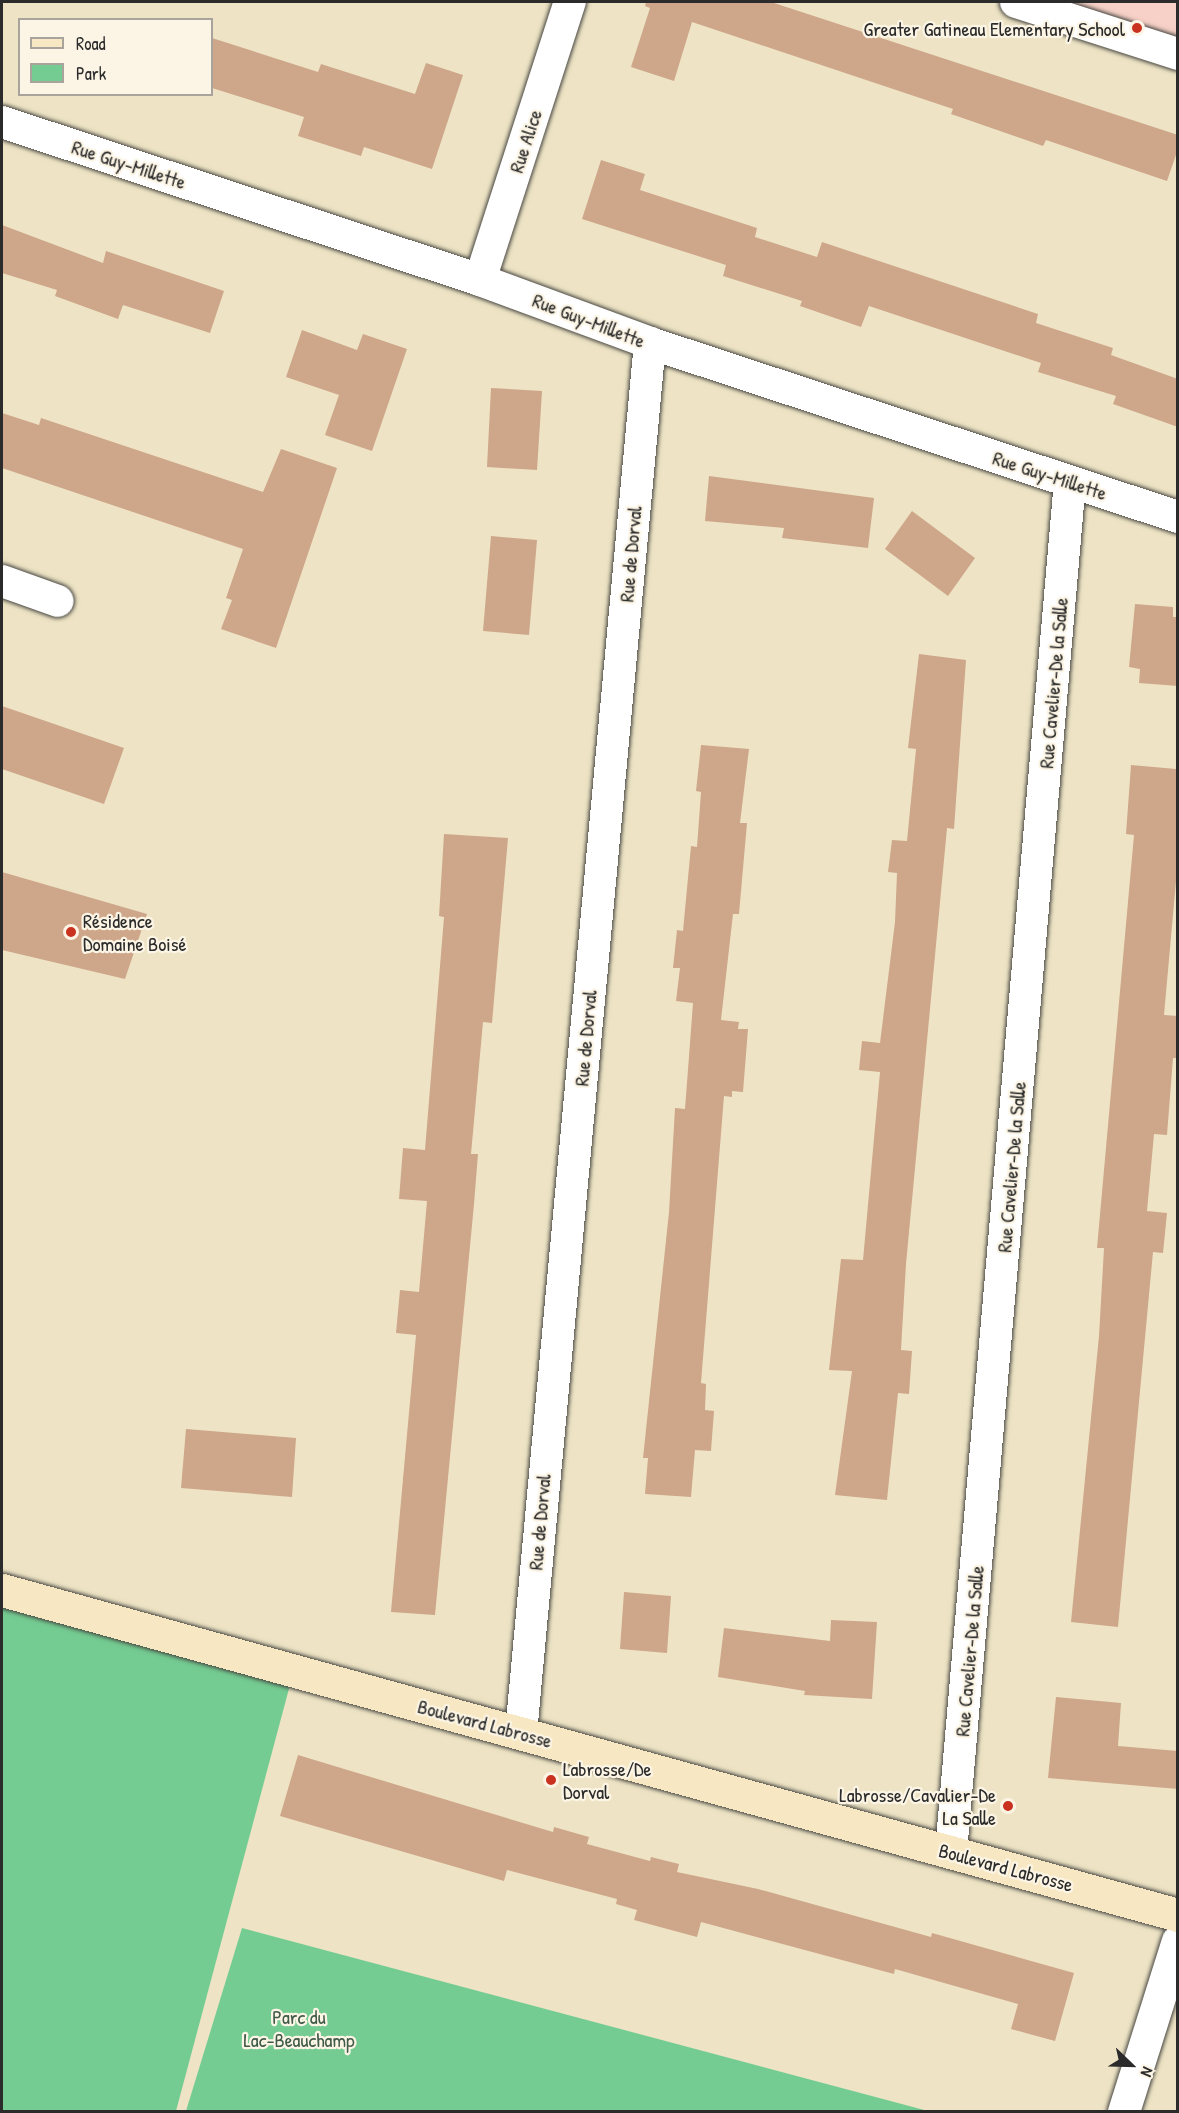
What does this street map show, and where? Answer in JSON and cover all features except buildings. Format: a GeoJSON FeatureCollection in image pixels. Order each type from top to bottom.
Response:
{"type":"FeatureCollection","features":[{"type":"Feature","properties":{"kind":"main road","name":"Boulevard Labrosse"},"geometry":{"type":"LineString","coordinates":[[2,1590],[1178,1915]]}},
{"type":"Feature","properties":{"kind":"street","name":"Rue Alice"},"geometry":{"type":"LineString","coordinates":[[480,280],[570,2]]}},
{"type":"Feature","properties":{"kind":"street"},"geometry":{"type":"LineString","coordinates":[[1016,2],[1178,54]]}},
{"type":"Feature","properties":{"kind":"street","name":"Rue Guy-Millette"},"geometry":{"type":"LineString","coordinates":[[2,122],[480,280],[650,343],[1178,517]]}},
{"type":"Feature","properties":{"kind":"street","name":"Rue de Dorval"},"geometry":{"type":"LineString","coordinates":[[521,1733],[650,343]]}},
{"type":"Feature","properties":{"kind":"street","name":"Rue Cavelier-De la Salle"},"geometry":{"type":"LineString","coordinates":[[951,1852],[1070,482]]}},
{"type":"Feature","properties":{"kind":"street"},"geometry":{"type":"LineString","coordinates":[[2,581],[58,601]]}},
{"type":"Feature","properties":{"kind":"street"},"geometry":{"type":"LineString","coordinates":[[1124,2112],[1178,1941]]}},
{"type":"Feature","properties":{"kind":"shaded area","name":"Greater Gatineau Elementary School"},"geometry":{"type":"Polygon","coordinates":[[[1016,2],[1177,2],[1177,54],[1016,2]]]}},
{"type":"Feature","properties":{"kind":"green space"},"geometry":{"type":"Polygon","coordinates":[[[2,1590],[294,1670],[176,2111],[2,2111],[2,1590]]]}},
{"type":"Feature","properties":{"kind":"green space","name":"Parc du Lac-Beauchamp"},"geometry":{"type":"Polygon","coordinates":[[[242,1928],[928,2111],[186,2111],[242,1928]]]}},
{"type":"Feature","properties":{"kind":"place","name":"Greater Gatineau Elementary School"},"geometry":{"type":"Point","coordinates":[1137,28]}},
{"type":"Feature","properties":{"kind":"place","name":"Résidence Domaine Boisé"},"geometry":{"type":"Point","coordinates":[71,932]}},
{"type":"Feature","properties":{"kind":"place","name":"Labrosse/De Dorval"},"geometry":{"type":"Point","coordinates":[551,1780]}},
{"type":"Feature","properties":{"kind":"place","name":"Labrosse/Cavalier-De La Salle"},"geometry":{"type":"Point","coordinates":[1008,1806]}}]}
